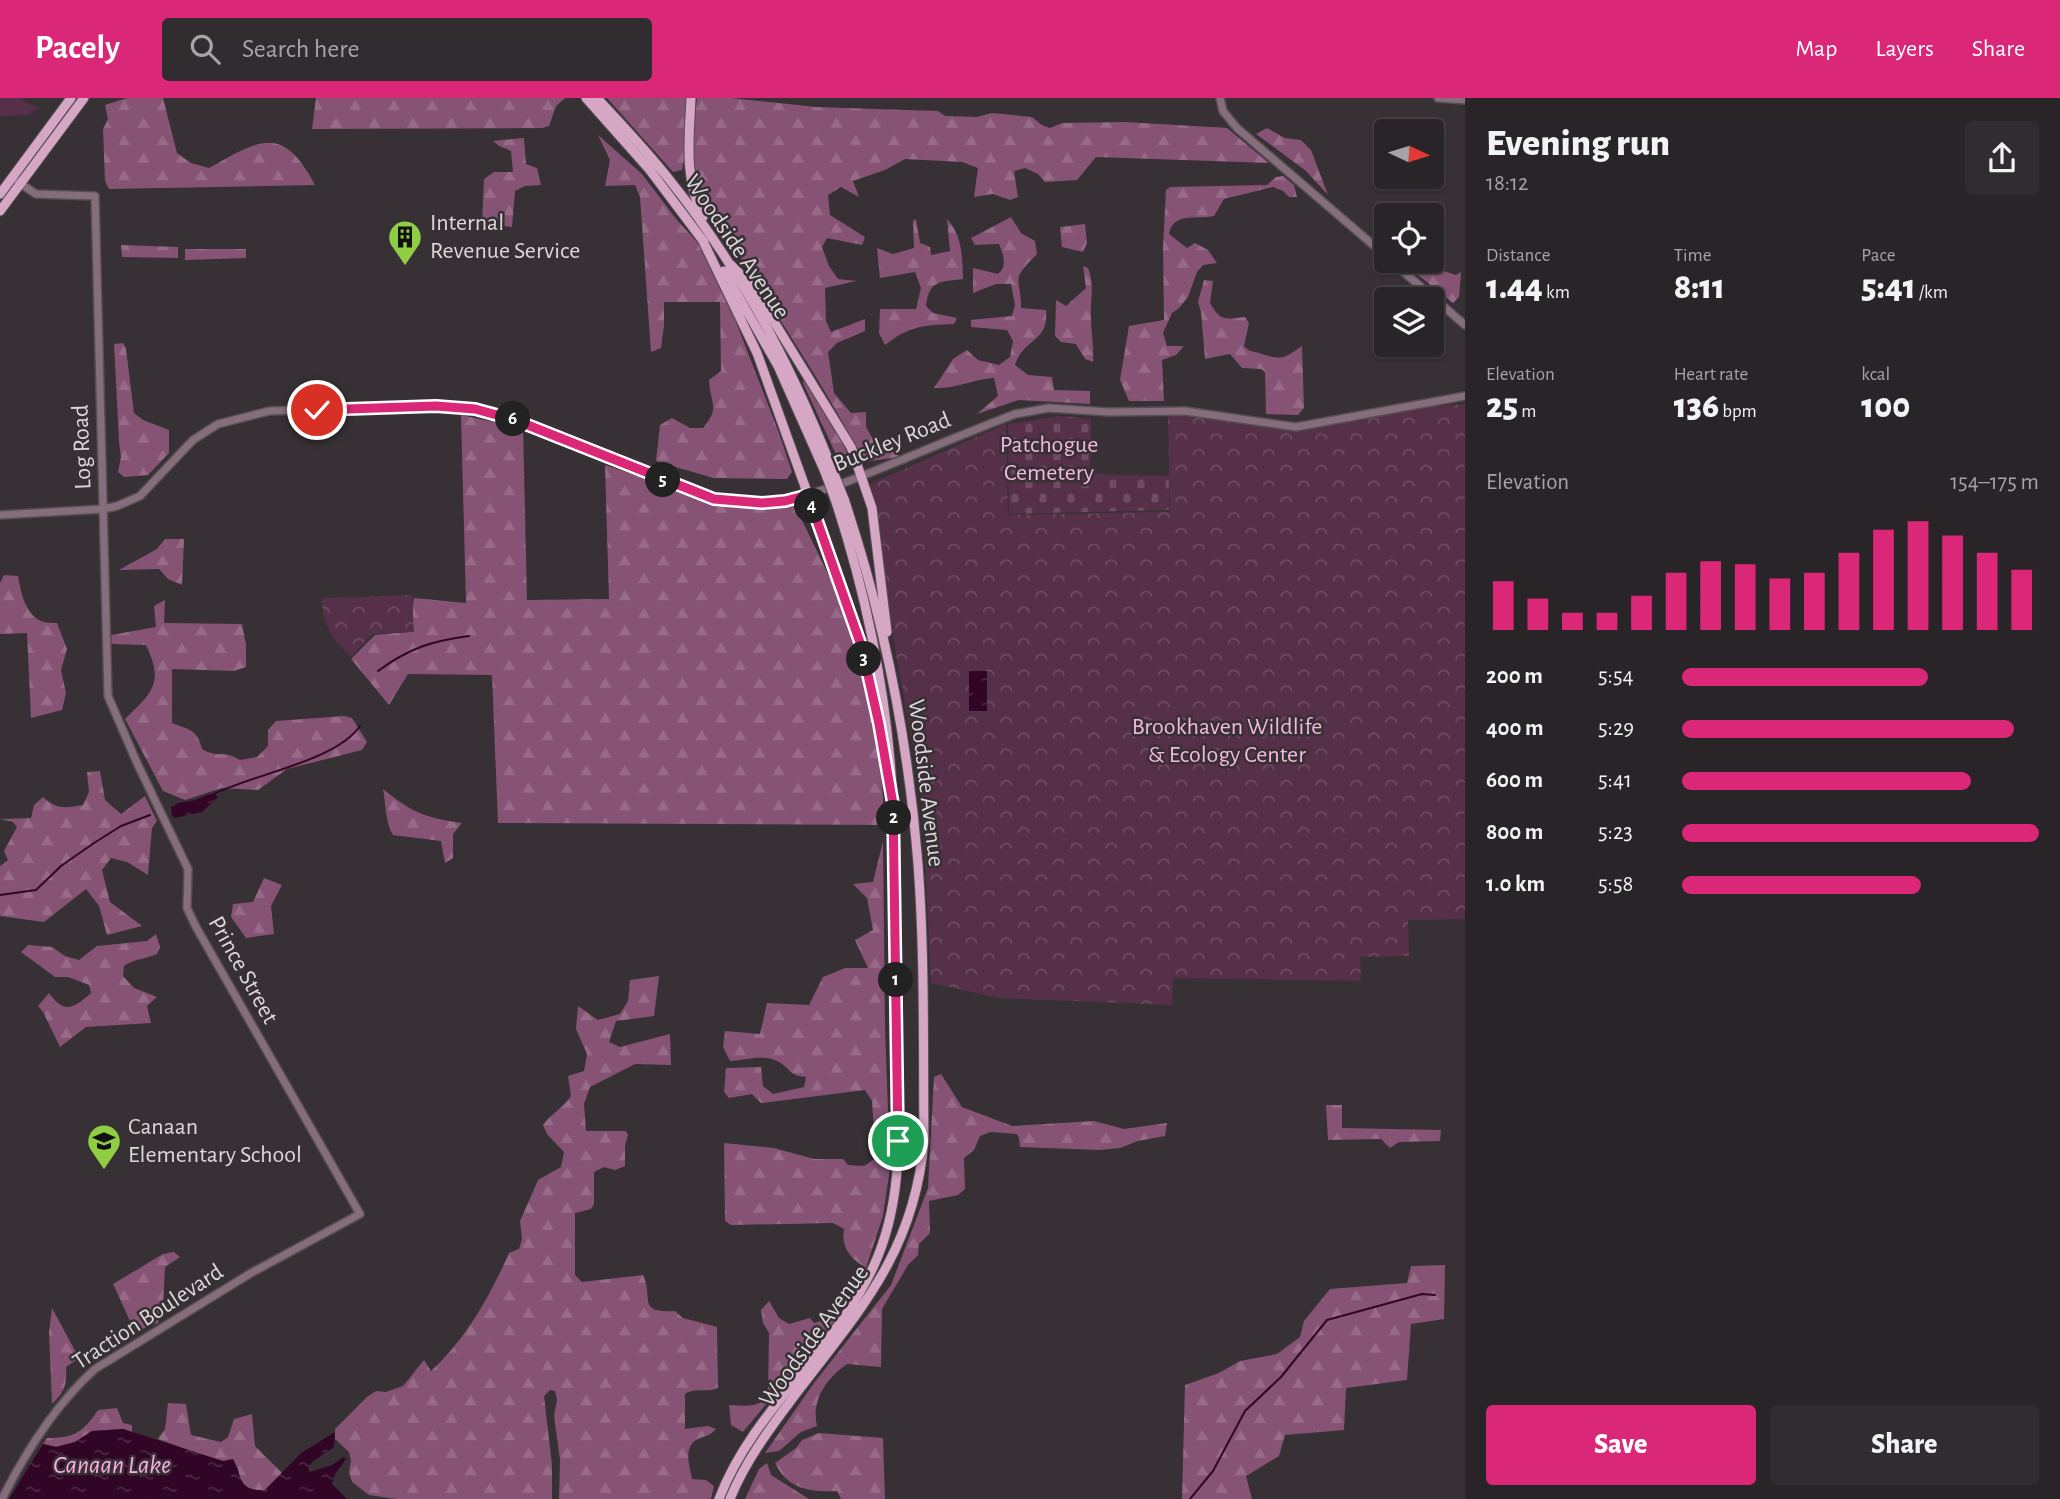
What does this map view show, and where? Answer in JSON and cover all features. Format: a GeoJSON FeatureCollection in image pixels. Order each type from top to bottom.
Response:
{"type":"FeatureCollection","features":[{"type":"Feature","properties":{"kind":"main road"},"geometry":{"type":"LineString","coordinates":[[0,194],[71,98]]}},
{"type":"Feature","properties":{"kind":"main road","name":"Woodside Avenue"},"geometry":{"type":"LineString","coordinates":[[586,98],[649,169],[702,239],[735,289],[778,366],[829,470]]}},
{"type":"Feature","properties":{"kind":"main road","name":"Woodside Avenue"},"geometry":{"type":"LineString","coordinates":[[597,98],[661,170],[715,241],[776,342],[810,414],[869,581],[891,669],[910,789],[919,891],[924,1141],[919,1181],[902,1238],[884,1274],[760,1442],[730,1499]]}},
{"type":"Feature","properties":{"kind":"main road"},"geometry":{"type":"LineString","coordinates":[[691,98],[690,182],[696,202],[715,241]]}},
{"type":"Feature","properties":{"kind":"main road"},"geometry":{"type":"LineString","coordinates":[[0,212],[83,101]]}},
{"type":"Feature","properties":{"kind":"main road"},"geometry":{"type":"LineString","coordinates":[[702,239],[750,336],[862,648],[893,804]]}},
{"type":"Feature","properties":{"kind":"main road"},"geometry":{"type":"LineString","coordinates":[[731,265],[752,286],[851,447],[873,514],[891,669]]}},
{"type":"Feature","properties":{"kind":"main road","name":"Woodside Avenue"},"geometry":{"type":"LineString","coordinates":[[719,1499],[732,1469],[752,1436],[861,1292],[878,1256],[890,1219],[898,1161],[893,804],[887,726],[875,649],[840,501]]}},
{"type":"Feature","properties":{"kind":"street"},"geometry":{"type":"LineString","coordinates":[[1220,98],[1223,111],[1237,128],[1374,246]]}},
{"type":"Feature","properties":{"kind":"street"},"geometry":{"type":"LineString","coordinates":[[1438,98],[1465,100]]}},
{"type":"Feature","properties":{"kind":"street"},"geometry":{"type":"LineString","coordinates":[[12,178],[20,185]]}},
{"type":"Feature","properties":{"kind":"street","name":"Log Road"},"geometry":{"type":"LineString","coordinates":[[20,185],[36,194],[95,196],[108,696]]}},
{"type":"Feature","properties":{"kind":"street"},"geometry":{"type":"LineString","coordinates":[[1405,273],[1465,325]]}},
{"type":"Feature","properties":{"kind":"street","name":"Buckley Road"},"geometry":{"type":"LineString","coordinates":[[0,515],[117,506],[140,496],[193,440],[218,424],[269,411],[461,407],[506,416],[677,486],[720,500],[762,503],[808,495],[1035,409],[1185,411],[1296,427],[1465,396]]}},
{"type":"Feature","properties":{"kind":"street","name":"Prince Street"},"geometry":{"type":"LineString","coordinates":[[108,696],[188,869],[187,908],[196,927],[360,1214]]}},
{"type":"Feature","properties":{"kind":"street","name":"Traction Boulevard"},"geometry":{"type":"LineString","coordinates":[[2,1499],[25,1454],[45,1425],[95,1369],[251,1273],[360,1214]]}},
{"type":"Feature","properties":{"kind":"green space"},"geometry":{"type":"Polygon","coordinates":[[[0,98],[22,98],[39,108],[28,115],[0,116],[0,98]]]}},
{"type":"Feature","properties":{"kind":"green space"},"geometry":{"type":"Polygon","coordinates":[[[127,98],[163,98],[177,153],[191,163],[209,168],[257,145],[281,145],[292,153],[315,185],[109,189],[105,181],[103,129],[108,119],[105,105],[127,98]]]}},
{"type":"Feature","properties":{"kind":"green space"},"geometry":{"type":"Polygon","coordinates":[[[316,98],[565,98],[556,106],[549,126],[542,128],[312,129],[316,98]]]}},
{"type":"Feature","properties":{"kind":"green space"},"geometry":{"type":"Polygon","coordinates":[[[607,98],[686,98],[685,155],[682,170],[673,172],[607,98]]]}},
{"type":"Feature","properties":{"kind":"green space"},"geometry":{"type":"Polygon","coordinates":[[[697,98],[731,98],[816,107],[938,111],[945,116],[977,117],[992,113],[1032,117],[1050,128],[1062,123],[1125,122],[1227,128],[1269,163],[1096,157],[1077,180],[1045,182],[1038,174],[1025,168],[1014,171],[1018,197],[1010,200],[993,194],[974,197],[978,168],[962,162],[905,159],[885,170],[853,181],[859,197],[841,187],[828,195],[830,215],[865,237],[862,245],[827,238],[822,247],[829,266],[838,279],[856,281],[825,288],[826,321],[831,332],[865,319],[865,331],[837,343],[828,352],[834,393],[851,413],[866,412],[866,427],[875,443],[894,446],[899,457],[864,462],[800,351],[731,242],[698,196],[693,157],[697,98]]]}},
{"type":"Feature","properties":{"kind":"green space"},"geometry":{"type":"Polygon","coordinates":[[[1267,128],[1285,138],[1301,140],[1311,150],[1328,195],[1306,171],[1256,134],[1267,128]]]}},
{"type":"Feature","properties":{"kind":"green space"},"geometry":{"type":"Polygon","coordinates":[[[598,135],[642,174],[698,243],[736,322],[779,433],[792,472],[787,479],[713,478],[656,461],[660,425],[672,418],[690,428],[703,428],[712,415],[709,380],[721,371],[720,302],[664,302],[661,348],[651,352],[640,197],[635,185],[605,186],[610,160],[598,135]]]}},
{"type":"Feature","properties":{"kind":"green space"},"geometry":{"type":"Polygon","coordinates":[[[524,138],[526,164],[537,168],[541,185],[525,186],[515,191],[512,227],[482,224],[484,179],[494,172],[513,172],[511,151],[493,141],[524,138]]]}},
{"type":"Feature","properties":{"kind":"green space"},"geometry":{"type":"Polygon","coordinates":[[[1283,176],[1294,185],[1297,197],[1289,197],[1273,187],[1224,199],[1214,216],[1181,219],[1171,227],[1169,234],[1187,248],[1195,243],[1208,250],[1217,263],[1203,265],[1197,272],[1188,297],[1172,313],[1163,333],[1167,346],[1184,346],[1176,355],[1162,360],[1164,401],[1129,401],[1120,380],[1129,326],[1164,320],[1163,247],[1166,190],[1170,187],[1267,185],[1276,177],[1283,176]]]}},
{"type":"Feature","properties":{"kind":"green space"},"geometry":{"type":"Polygon","coordinates":[[[1011,217],[1021,233],[1035,241],[1037,254],[1018,279],[1021,308],[1046,310],[1044,329],[1024,349],[1015,365],[1028,375],[1052,377],[1054,390],[1090,391],[1090,404],[1019,400],[977,414],[998,396],[994,378],[934,388],[953,359],[967,350],[978,360],[999,365],[1010,357],[1013,341],[1007,330],[971,327],[971,320],[1012,316],[1015,305],[1011,284],[996,284],[973,293],[973,268],[998,274],[1004,260],[999,244],[975,245],[971,238],[1011,217]]]}},
{"type":"Feature","properties":{"kind":"green space"},"geometry":{"type":"Polygon","coordinates":[[[916,219],[920,243],[930,247],[931,255],[950,251],[947,219],[956,233],[961,247],[963,279],[937,284],[930,291],[926,306],[933,313],[957,318],[954,324],[909,330],[885,345],[879,333],[880,309],[916,309],[921,288],[915,272],[880,278],[877,248],[893,254],[914,248],[913,221],[916,219]]]}},
{"type":"Feature","properties":{"kind":"green space"},"geometry":{"type":"Polygon","coordinates":[[[1085,224],[1087,243],[1083,252],[1062,247],[1060,227],[1085,224]]]}},
{"type":"Feature","properties":{"kind":"green space"},"geometry":{"type":"Polygon","coordinates":[[[121,245],[178,247],[178,258],[122,257],[121,245]]]}},
{"type":"Feature","properties":{"kind":"green space"},"geometry":{"type":"Polygon","coordinates":[[[185,249],[246,249],[246,258],[185,260],[185,249]]]}},
{"type":"Feature","properties":{"kind":"green space"},"geometry":{"type":"Polygon","coordinates":[[[1083,266],[1088,268],[1091,281],[1093,362],[1085,359],[1076,344],[1061,342],[1055,336],[1056,300],[1066,306],[1086,288],[1083,266]]]}},
{"type":"Feature","properties":{"kind":"green space"},"geometry":{"type":"Polygon","coordinates":[[[1444,271],[1456,275],[1461,272],[1459,297],[1453,303],[1444,296],[1444,287],[1433,287],[1416,273],[1444,271]]]}},
{"type":"Feature","properties":{"kind":"green space"},"geometry":{"type":"Polygon","coordinates":[[[1204,280],[1213,281],[1210,303],[1217,313],[1224,318],[1245,317],[1249,323],[1244,346],[1247,349],[1282,357],[1302,346],[1304,408],[1298,415],[1266,414],[1265,372],[1261,369],[1242,368],[1230,354],[1205,359],[1198,302],[1204,280]]]}},
{"type":"Feature","properties":{"kind":"green space"},"geometry":{"type":"Polygon","coordinates":[[[123,343],[134,413],[143,420],[169,430],[169,453],[148,475],[124,477],[118,472],[121,457],[114,344],[123,343]]]}},
{"type":"Feature","properties":{"kind":"green space"},"geometry":{"type":"Polygon","coordinates":[[[804,379],[842,438],[851,467],[844,467],[839,461],[803,383],[804,379]]]}},
{"type":"Feature","properties":{"kind":"green space","name":"Brookhaven Wildlife & Ecology Center"},"geometry":{"type":"Polygon","coordinates":[[[1465,404],[1465,919],[1408,920],[1409,956],[1360,957],[1361,981],[1173,978],[1172,1005],[998,998],[931,983],[922,798],[891,626],[880,535],[870,484],[1006,424],[1008,515],[1170,512],[1168,414],[1298,431],[1428,407],[1465,404]]]}},
{"type":"Feature","properties":{"kind":"green space"},"geometry":{"type":"Polygon","coordinates":[[[461,415],[523,428],[527,600],[609,599],[605,465],[721,504],[795,506],[853,625],[879,747],[885,825],[498,823],[492,675],[408,674],[389,705],[351,659],[375,635],[409,632],[414,598],[466,603],[461,415]]]}},
{"type":"Feature","properties":{"kind":"green space","name":"Patchogue Cemetery"},"geometry":{"type":"Polygon","coordinates":[[[1059,416],[1091,419],[1090,474],[1169,476],[1169,510],[1009,514],[1008,424],[1059,416]]]}},
{"type":"Feature","properties":{"kind":"green space"},"geometry":{"type":"Polygon","coordinates":[[[165,539],[184,539],[182,585],[168,579],[159,569],[119,570],[157,549],[165,539]]]}},
{"type":"Feature","properties":{"kind":"green space"},"geometry":{"type":"Polygon","coordinates":[[[4,575],[18,576],[24,600],[34,616],[43,622],[57,623],[67,649],[61,670],[66,693],[62,710],[31,718],[27,633],[0,634],[0,583],[4,575]]]}},
{"type":"Feature","properties":{"kind":"green space"},"geometry":{"type":"Polygon","coordinates":[[[412,595],[414,632],[372,634],[351,657],[333,638],[326,624],[322,598],[412,595]]]}},
{"type":"Feature","properties":{"kind":"green space"},"geometry":{"type":"Polygon","coordinates":[[[165,600],[164,623],[242,624],[246,667],[234,671],[172,669],[172,723],[195,734],[202,749],[240,760],[257,757],[268,746],[268,730],[276,721],[344,716],[352,718],[367,742],[362,750],[287,769],[258,790],[222,788],[185,800],[163,791],[125,719],[149,694],[153,686],[155,678],[151,658],[146,645],[111,644],[111,635],[156,627],[154,606],[165,600]]]}},
{"type":"Feature","properties":{"kind":"green space"},"geometry":{"type":"Polygon","coordinates":[[[100,771],[105,800],[121,814],[145,796],[157,821],[152,828],[148,875],[127,862],[111,858],[102,870],[110,902],[142,926],[107,935],[99,906],[86,889],[44,922],[0,916],[0,866],[8,860],[4,851],[17,827],[13,822],[0,819],[31,818],[34,805],[43,797],[62,807],[83,805],[89,792],[87,772],[100,771]]]}},
{"type":"Feature","properties":{"kind":"green space"},"geometry":{"type":"Polygon","coordinates":[[[383,789],[419,813],[462,823],[453,834],[453,858],[445,863],[441,841],[393,835],[387,819],[383,789]]]}},
{"type":"Feature","properties":{"kind":"green space"},"geometry":{"type":"Polygon","coordinates":[[[883,841],[890,1168],[883,1216],[866,1268],[855,1260],[845,1247],[844,1229],[833,1223],[731,1225],[725,1221],[724,1143],[774,1148],[814,1159],[843,1159],[848,1165],[864,1166],[876,1158],[872,1101],[865,1090],[761,1103],[752,1094],[729,1098],[724,1092],[726,1068],[761,1067],[763,1086],[773,1094],[804,1087],[806,1077],[795,1075],[772,1059],[730,1061],[723,1047],[725,1031],[760,1034],[767,1003],[809,1005],[823,977],[845,968],[868,968],[855,940],[873,930],[867,898],[853,884],[873,882],[883,841]]]}},
{"type":"Feature","properties":{"kind":"green space"},"geometry":{"type":"Polygon","coordinates":[[[264,878],[282,885],[271,906],[274,934],[246,938],[231,917],[233,904],[253,902],[264,878]]]}},
{"type":"Feature","properties":{"kind":"green space"},"geometry":{"type":"Polygon","coordinates":[[[156,934],[160,947],[157,954],[124,966],[123,976],[134,988],[157,997],[147,1006],[151,1023],[86,1027],[60,1047],[38,1006],[49,993],[59,1004],[74,1006],[91,993],[89,985],[68,977],[55,977],[21,952],[28,945],[52,947],[65,956],[79,960],[97,946],[147,941],[156,934]]]}},
{"type":"Feature","properties":{"kind":"green space"},"geometry":{"type":"Polygon","coordinates":[[[659,976],[654,1016],[616,1021],[609,1042],[620,1047],[670,1034],[671,1065],[635,1064],[590,1087],[584,1104],[586,1131],[626,1131],[628,1135],[625,1166],[615,1170],[604,1167],[594,1172],[594,1204],[591,1209],[575,1213],[575,1275],[582,1282],[643,1275],[648,1303],[655,1310],[675,1311],[683,1318],[717,1327],[718,1388],[685,1394],[685,1429],[708,1426],[716,1429],[696,1440],[688,1453],[692,1479],[706,1480],[714,1486],[711,1499],[559,1499],[560,1460],[554,1416],[557,1400],[555,1391],[550,1390],[544,1396],[552,1465],[552,1499],[396,1499],[369,1495],[352,1482],[349,1452],[335,1439],[335,1429],[376,1391],[386,1392],[403,1386],[424,1360],[431,1371],[466,1331],[494,1285],[509,1253],[519,1249],[522,1239],[520,1221],[538,1180],[561,1167],[564,1152],[547,1134],[543,1125],[571,1096],[568,1076],[584,1071],[587,1054],[576,1029],[578,1006],[598,1020],[620,1014],[628,1001],[630,980],[659,976]]]}},
{"type":"Feature","properties":{"kind":"green space"},"geometry":{"type":"Polygon","coordinates":[[[941,1074],[962,1107],[1012,1126],[1094,1121],[1124,1129],[1167,1123],[1165,1136],[1138,1141],[1120,1148],[1099,1150],[1020,1147],[1017,1134],[991,1132],[980,1136],[974,1150],[964,1158],[965,1189],[958,1195],[929,1201],[930,1233],[919,1244],[918,1255],[908,1265],[882,1309],[881,1367],[847,1364],[827,1383],[818,1399],[817,1426],[801,1432],[779,1451],[765,1453],[814,1383],[891,1285],[928,1188],[934,1077],[941,1074]]]}},
{"type":"Feature","properties":{"kind":"green space"},"geometry":{"type":"Polygon","coordinates":[[[1326,1105],[1342,1105],[1342,1128],[1441,1130],[1440,1141],[1399,1142],[1390,1148],[1381,1139],[1328,1140],[1326,1105]]]}},
{"type":"Feature","properties":{"kind":"green space"},"geometry":{"type":"Polygon","coordinates":[[[174,1252],[180,1257],[165,1267],[163,1306],[158,1323],[135,1332],[113,1284],[163,1254],[174,1252]]]}},
{"type":"Feature","properties":{"kind":"green space"},"geometry":{"type":"Polygon","coordinates":[[[1445,1265],[1444,1319],[1411,1324],[1407,1380],[1346,1388],[1344,1430],[1285,1435],[1279,1456],[1246,1476],[1252,1499],[1182,1499],[1185,1385],[1219,1373],[1240,1361],[1277,1354],[1300,1337],[1304,1321],[1330,1289],[1407,1283],[1411,1266],[1445,1265]]]}},
{"type":"Feature","properties":{"kind":"green space"},"geometry":{"type":"Polygon","coordinates":[[[769,1301],[779,1318],[789,1324],[810,1318],[814,1323],[840,1315],[743,1432],[731,1425],[729,1405],[755,1404],[768,1396],[769,1333],[763,1323],[761,1310],[769,1301]]]}},
{"type":"Feature","properties":{"kind":"green space"},"geometry":{"type":"Polygon","coordinates":[[[52,1308],[79,1358],[66,1367],[64,1387],[52,1404],[49,1332],[52,1308]]]}},
{"type":"Feature","properties":{"kind":"green space"},"geometry":{"type":"Polygon","coordinates":[[[168,1403],[186,1404],[191,1435],[221,1442],[228,1437],[234,1419],[252,1414],[255,1446],[282,1473],[265,1490],[254,1489],[243,1483],[238,1468],[158,1439],[165,1429],[168,1403]]]}},
{"type":"Feature","properties":{"kind":"green space"},"geometry":{"type":"Polygon","coordinates":[[[117,1408],[123,1423],[132,1425],[132,1432],[123,1429],[92,1431],[75,1442],[56,1447],[43,1444],[47,1438],[65,1437],[83,1429],[98,1410],[117,1408]]]}},
{"type":"Feature","properties":{"kind":"green space"},"geometry":{"type":"Polygon","coordinates":[[[819,1433],[883,1438],[885,1499],[841,1499],[837,1491],[809,1490],[787,1479],[775,1463],[796,1448],[802,1440],[819,1433]]]}},
{"type":"Feature","properties":{"kind":"green space"},"geometry":{"type":"Polygon","coordinates":[[[767,1463],[771,1475],[809,1499],[745,1499],[759,1469],[767,1463]]]}},
{"type":"Feature","properties":{"kind":"water"},"geometry":{"type":"Polygon","coordinates":[[[969,671],[987,671],[987,711],[969,711],[969,671]]]}},
{"type":"Feature","properties":{"kind":"water"},"geometry":{"type":"Polygon","coordinates":[[[210,794],[218,797],[202,812],[175,818],[172,816],[173,804],[210,794]]]}},
{"type":"Feature","properties":{"kind":"water","name":"Canaan Lake"},"geometry":{"type":"Polygon","coordinates":[[[123,1429],[223,1461],[233,1459],[242,1482],[250,1489],[256,1490],[265,1490],[301,1453],[335,1432],[334,1447],[312,1462],[308,1469],[310,1472],[332,1465],[343,1457],[346,1459],[335,1474],[332,1484],[347,1499],[9,1499],[43,1444],[56,1447],[75,1442],[92,1431],[123,1429]]]}},
{"type":"Feature","properties":{"kind":"waterway"},"geometry":{"type":"LineString","coordinates":[[378,671],[421,647],[469,636]]}},
{"type":"Feature","properties":{"kind":"waterway"},"geometry":{"type":"LineString","coordinates":[[214,794],[314,758],[333,749],[360,726]]}},
{"type":"Feature","properties":{"kind":"waterway"},"geometry":{"type":"LineString","coordinates":[[0,895],[36,890],[61,866],[94,843],[121,826],[150,815]]}},
{"type":"Feature","properties":{"kind":"waterway"},"geometry":{"type":"LineString","coordinates":[[1190,1499],[1213,1471],[1245,1411],[1281,1377],[1327,1320],[1422,1294],[1435,1295]]}},
{"type":"Feature","properties":{"kind":"place","name":"Internal Revenue Service"},"geometry":{"type":"Point","coordinates":[405,267]}},
{"type":"Feature","properties":{"kind":"place","name":"Canaan Elementary School"},"geometry":{"type":"Point","coordinates":[104,1171]}},
{"type":"Feature","properties":{"kind":"route"},"geometry":{"type":"LineString","coordinates":[[317,410],[436,406],[475,409],[515,420],[714,499],[762,503],[808,495],[862,648],[893,804],[898,1141]]}}]}
